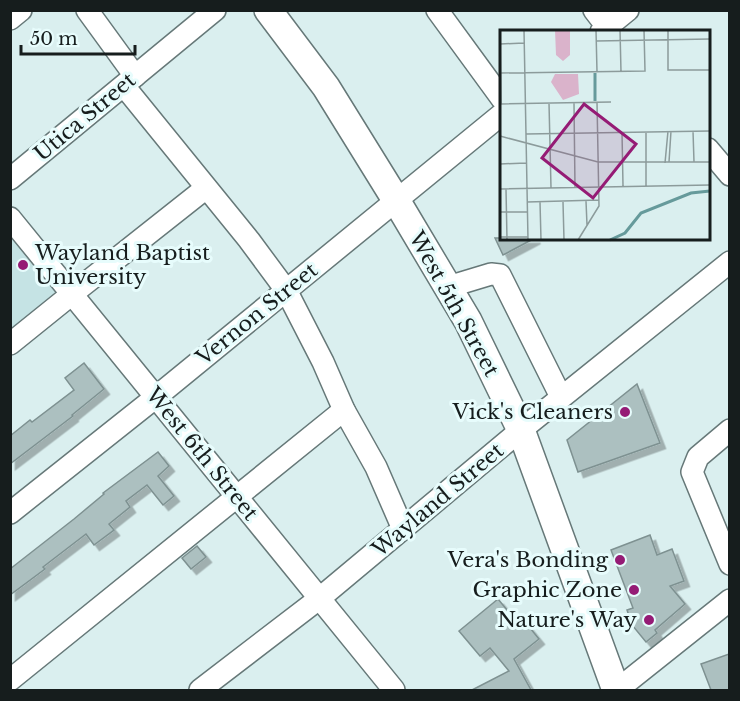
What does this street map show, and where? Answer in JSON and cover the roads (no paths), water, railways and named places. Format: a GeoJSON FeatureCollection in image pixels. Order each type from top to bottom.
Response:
{"type":"FeatureCollection","features":[{"type":"Feature","properties":{"kind":"main road","name":"West 5th Street"},"geometry":{"type":"LineString","coordinates":[[268,10],[326,87],[468,321],[521,430],[616,690]]}},
{"type":"Feature","properties":{"kind":"street"},"geometry":{"type":"LineString","coordinates":[[10,19],[21,10]]}},
{"type":"Feature","properties":{"kind":"street"},"geometry":{"type":"LineString","coordinates":[[87,10],[129,81],[206,188],[286,290],[323,362],[344,410],[376,467],[403,529]]}},
{"type":"Feature","properties":{"kind":"street","name":"Utica Street"},"geometry":{"type":"LineString","coordinates":[[10,179],[215,10]]}},
{"type":"Feature","properties":{"kind":"street"},"geometry":{"type":"LineString","coordinates":[[437,10],[500,98]]}},
{"type":"Feature","properties":{"kind":"street"},"geometry":{"type":"LineString","coordinates":[[604,25],[628,10]]}},
{"type":"Feature","properties":{"kind":"street","name":"Vernon Street"},"geometry":{"type":"LineString","coordinates":[[10,513],[156,397],[500,115]]}},
{"type":"Feature","properties":{"kind":"street"},"geometry":{"type":"LineString","coordinates":[[710,151],[729,175]]}},
{"type":"Feature","properties":{"kind":"street"},"geometry":{"type":"LineString","coordinates":[[10,344],[206,188]]}},
{"type":"Feature","properties":{"kind":"street","name":"West 6th Street"},"geometry":{"type":"LineString","coordinates":[[10,218],[394,690]]}},
{"type":"Feature","properties":{"kind":"street","name":"Wayland Street"},"geometry":{"type":"LineString","coordinates":[[200,690],[320,598],[521,430],[729,262]]}},
{"type":"Feature","properties":{"kind":"street"},"geometry":{"type":"LineString","coordinates":[[448,287],[491,274],[501,275],[561,398]]}},
{"type":"Feature","properties":{"kind":"street"},"geometry":{"type":"LineString","coordinates":[[10,680],[344,410]]}},
{"type":"Feature","properties":{"kind":"street"},"geometry":{"type":"LineString","coordinates":[[729,430],[698,457],[692,472],[729,564]]}},
{"type":"Feature","properties":{"kind":"street"},"geometry":{"type":"LineString","coordinates":[[616,690],[729,600]]}},
{"type":"Feature","properties":{"kind":"place","name":"Wayland Baptist University"},"geometry":{"type":"Point","coordinates":[23,265]}},
{"type":"Feature","properties":{"kind":"place","name":"Vick's Cleaners"},"geometry":{"type":"Point","coordinates":[625,412]}},
{"type":"Feature","properties":{"kind":"place","name":"Vera's Bonding"},"geometry":{"type":"Point","coordinates":[620,560]}},
{"type":"Feature","properties":{"kind":"place","name":"Graphic Zone"},"geometry":{"type":"Point","coordinates":[634,590]}},
{"type":"Feature","properties":{"kind":"place","name":"Nature's Way"},"geometry":{"type":"Point","coordinates":[649,620]}}]}
